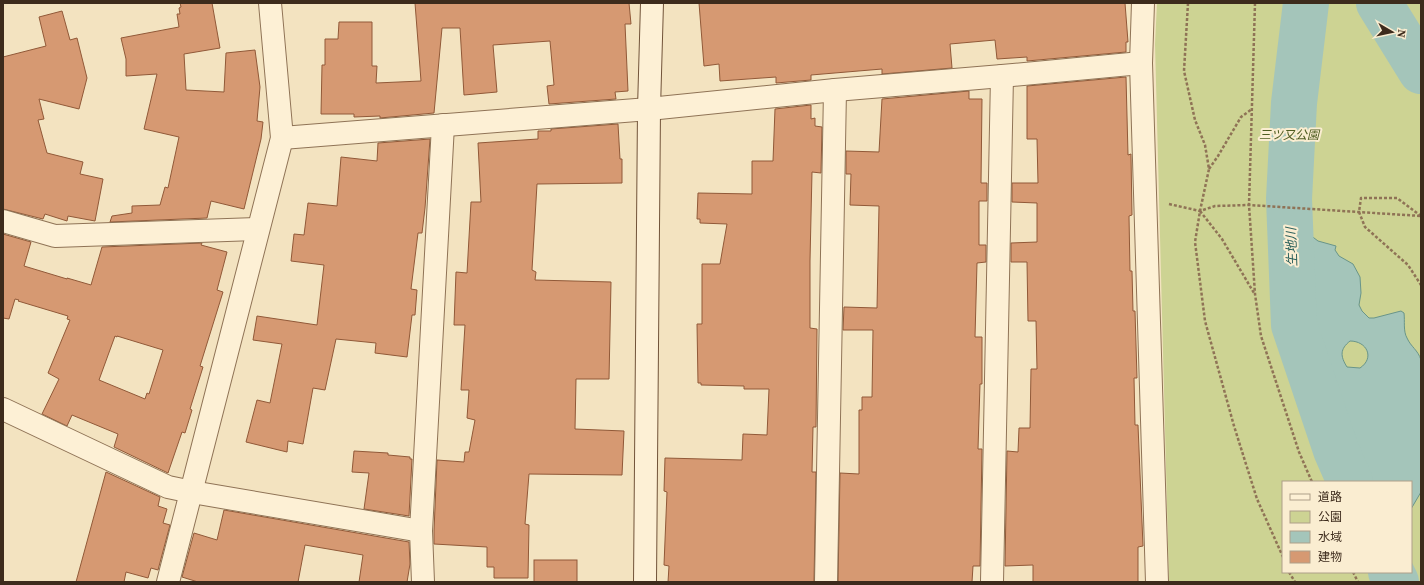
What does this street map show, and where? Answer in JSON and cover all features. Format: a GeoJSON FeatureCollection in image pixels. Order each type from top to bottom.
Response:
{"type":"FeatureCollection","features":[{"type":"Feature","properties":{"kind":"street"},"geometry":{"type":"LineString","coordinates":[[168,582],[282,138],[270,3]]}},
{"type":"Feature","properties":{"kind":"street"},"geometry":{"type":"LineString","coordinates":[[645,582],[649,109],[652,3]]}},
{"type":"Feature","properties":{"kind":"street"},"geometry":{"type":"LineString","coordinates":[[1143,3],[1141,63],[1157,582]]}},
{"type":"Feature","properties":{"kind":"street"},"geometry":{"type":"LineString","coordinates":[[282,138],[649,109],[836,90],[1141,63]]}},
{"type":"Feature","properties":{"kind":"street"},"geometry":{"type":"LineString","coordinates":[[992,582],[1002,76]]}},
{"type":"Feature","properties":{"kind":"street"},"geometry":{"type":"LineString","coordinates":[[826,582],[836,90]]}},
{"type":"Feature","properties":{"kind":"street"},"geometry":{"type":"LineString","coordinates":[[423,582],[422,531],[443,125]]}},
{"type":"Feature","properties":{"kind":"street"},"geometry":{"type":"LineString","coordinates":[[3,221],[56,236],[258,229]]}},
{"type":"Feature","properties":{"kind":"street"},"geometry":{"type":"LineString","coordinates":[[3,409],[168,487],[422,531]]}},
{"type":"Feature","properties":{"kind":"path"},"geometry":{"type":"LineString","coordinates":[[1188,3],[1184,71],[1195,120],[1205,145],[1209,168],[1195,242],[1205,321],[1234,426],[1257,499],[1282,555]]}},
{"type":"Feature","properties":{"kind":"path"},"geometry":{"type":"LineString","coordinates":[[1255,3],[1249,205],[1255,294],[1261,336],[1299,452],[1312,481]]}},
{"type":"Feature","properties":{"kind":"path"},"geometry":{"type":"LineString","coordinates":[[1209,168],[1218,156],[1241,117],[1253,108]]}},
{"type":"Feature","properties":{"kind":"path"},"geometry":{"type":"LineString","coordinates":[[1145,198],[1200,211],[1215,206],[1249,205],[1421,216]]}},
{"type":"Feature","properties":{"kind":"path"},"geometry":{"type":"LineString","coordinates":[[1421,216],[1397,198],[1361,198],[1359,212],[1364,227],[1408,265],[1421,285]]}},
{"type":"Feature","properties":{"kind":"path"},"geometry":{"type":"LineString","coordinates":[[1200,211],[1222,239],[1255,294]]}},
{"type":"Feature","properties":{"kind":"path"},"geometry":{"type":"LineString","coordinates":[[1290,573],[1295,582]]}},
{"type":"Feature","properties":{"kind":"path"},"geometry":{"type":"LineString","coordinates":[[1354,573],[1358,582]]}},
{"type":"Feature","properties":{"kind":"green space","name":"三ツ又公園"},"geometry":{"type":"Polygon","coordinates":[[[1157,3],[1421,3],[1421,582],[1169,582],[1155,44],[1157,3]]]}},
{"type":"Feature","properties":{"kind":"water"},"geometry":{"type":"Polygon","coordinates":[[[1305,231],[1318,241],[1336,246],[1335,250],[1339,256],[1353,264],[1360,277],[1361,293],[1359,305],[1362,311],[1369,318],[1401,311],[1404,313],[1406,335],[1421,360],[1421,492],[1412,507],[1412,481],[1367,481],[1334,404],[1320,363],[1311,322],[1306,276],[1305,231]],[[1350,341],[1344,347],[1342,356],[1347,367],[1360,368],[1365,364],[1368,355],[1365,347],[1361,344],[1350,341]]]}},
{"type":"Feature","properties":{"kind":"building"},"geometry":{"type":"Polygon","coordinates":[[[180,3],[212,3],[220,48],[184,54],[186,90],[224,92],[226,53],[255,50],[260,87],[257,121],[263,122],[261,139],[244,209],[211,201],[207,218],[110,222],[112,216],[132,213],[132,206],[160,205],[165,187],[168,188],[179,137],[144,129],[157,74],[126,76],[126,59],[121,38],[179,27],[177,14],[180,14],[180,3]]]}},
{"type":"Feature","properties":{"kind":"building"},"geometry":{"type":"Polygon","coordinates":[[[415,3],[629,3],[631,24],[625,24],[628,91],[615,92],[616,99],[549,104],[547,86],[554,85],[550,41],[493,45],[497,92],[464,95],[460,28],[442,28],[434,113],[380,118],[380,116],[354,117],[354,114],[321,114],[322,65],[325,65],[325,39],[338,39],[339,22],[372,22],[372,66],[377,66],[376,83],[421,81],[415,3]]]}},
{"type":"Feature","properties":{"kind":"building"},"geometry":{"type":"Polygon","coordinates":[[[699,3],[1125,3],[1128,42],[1126,42],[1126,52],[1027,61],[1027,57],[997,59],[995,40],[950,44],[952,68],[882,74],[882,69],[811,75],[811,80],[776,83],[776,77],[720,81],[719,64],[704,66],[699,3]]]}},
{"type":"Feature","properties":{"kind":"building"},"geometry":{"type":"Polygon","coordinates":[[[62,11],[70,40],[77,38],[87,78],[79,109],[39,99],[44,119],[38,120],[47,153],[83,162],[80,174],[103,179],[95,221],[68,216],[67,221],[45,214],[43,219],[3,209],[3,57],[46,46],[39,17],[62,11]]]}},
{"type":"Feature","properties":{"kind":"building"},"geometry":{"type":"Polygon","coordinates":[[[1126,77],[1128,155],[1131,154],[1132,215],[1129,216],[1130,271],[1132,271],[1133,311],[1135,311],[1137,378],[1134,378],[1135,425],[1138,425],[1143,546],[1138,547],[1138,582],[1033,582],[1033,565],[1005,566],[1007,451],[1018,452],[1019,428],[1030,428],[1031,369],[1037,369],[1036,321],[1028,321],[1027,262],[1011,262],[1011,243],[1037,242],[1037,203],[1012,202],[1012,183],[1038,183],[1037,139],[1027,139],[1027,86],[1126,77]]]}},
{"type":"Feature","properties":{"kind":"building"},"geometry":{"type":"Polygon","coordinates":[[[969,91],[969,99],[982,99],[981,183],[987,183],[987,201],[979,201],[979,245],[986,245],[986,262],[977,263],[975,337],[982,337],[982,384],[980,384],[978,449],[982,449],[980,566],[973,566],[972,582],[838,582],[840,473],[859,474],[859,410],[862,410],[862,397],[872,397],[873,330],[843,330],[844,307],[877,308],[879,206],[850,205],[851,174],[846,174],[846,151],[879,152],[882,99],[969,91]]]}},
{"type":"Feature","properties":{"kind":"building"},"geometry":{"type":"Polygon","coordinates":[[[811,105],[811,119],[815,118],[815,126],[822,127],[821,173],[812,172],[810,261],[810,328],[817,329],[816,427],[813,427],[812,472],[816,472],[814,582],[668,582],[669,566],[664,565],[667,492],[664,491],[665,458],[742,460],[743,434],[767,435],[769,389],[744,389],[744,386],[701,385],[701,383],[698,383],[697,324],[702,324],[702,264],[720,264],[727,224],[700,223],[700,219],[697,219],[698,193],[752,194],[752,161],[773,161],[775,109],[811,105]]]}},
{"type":"Feature","properties":{"kind":"building"},"geometry":{"type":"Polygon","coordinates":[[[618,124],[620,159],[622,159],[622,183],[537,184],[532,270],[536,272],[535,280],[611,282],[609,379],[576,379],[575,429],[624,431],[622,475],[529,474],[525,524],[529,525],[528,578],[494,578],[494,567],[487,567],[487,547],[434,544],[437,460],[464,462],[465,452],[469,452],[475,420],[467,418],[469,390],[461,390],[465,325],[454,325],[456,272],[467,273],[471,202],[481,202],[478,143],[538,139],[538,131],[618,124]]]}},
{"type":"Feature","properties":{"kind":"building"},"geometry":{"type":"Polygon","coordinates":[[[430,139],[422,233],[418,233],[411,289],[417,290],[415,315],[412,315],[407,357],[375,353],[376,343],[336,339],[325,390],[313,388],[303,444],[288,441],[287,452],[246,442],[257,400],[270,403],[282,344],[253,340],[257,316],[317,325],[324,265],[291,261],[294,234],[304,235],[308,203],[337,206],[341,157],[377,161],[378,143],[430,139]]]}},
{"type":"Feature","properties":{"kind":"building"},"geometry":{"type":"Polygon","coordinates":[[[3,234],[31,242],[24,266],[91,285],[102,247],[202,243],[201,245],[227,252],[217,290],[223,292],[200,366],[203,367],[190,409],[192,410],[185,433],[182,432],[168,473],[114,447],[118,434],[72,415],[67,426],[42,414],[59,379],[48,373],[70,320],[67,319],[68,316],[15,299],[9,319],[3,318],[3,234]],[[115,336],[99,380],[145,399],[147,393],[149,394],[163,350],[115,336]]]}},
{"type":"Feature","properties":{"kind":"building"},"geometry":{"type":"Polygon","coordinates":[[[354,451],[388,453],[388,455],[410,457],[410,459],[412,459],[409,516],[364,509],[369,473],[352,472],[354,451]]]}},
{"type":"Feature","properties":{"kind":"building"},"geometry":{"type":"Polygon","coordinates":[[[106,472],[160,497],[158,506],[167,509],[163,523],[170,525],[158,570],[151,568],[148,578],[126,572],[124,582],[76,582],[106,472]]]}},
{"type":"Feature","properties":{"kind":"building"},"geometry":{"type":"Polygon","coordinates":[[[224,510],[409,542],[410,564],[407,582],[359,582],[363,555],[305,545],[298,582],[198,582],[182,577],[194,533],[217,540],[224,510]]]}},
{"type":"Feature","properties":{"kind":"building"},"geometry":{"type":"Polygon","coordinates":[[[534,560],[577,560],[577,582],[534,582],[534,560]]]}},
{"type":"Feature","properties":{"kind":"waterway","name":"生地川"},"geometry":{"type":"LineString","coordinates":[[1306,3],[1294,103],[1289,199],[1294,325],[1336,450],[1350,481]]}},
{"type":"Feature","properties":{"kind":"waterway"},"geometry":{"type":"LineString","coordinates":[[1379,3],[1421,71]]}},
{"type":"Feature","properties":{"kind":"waterway","name":"生地川"},"geometry":{"type":"LineString","coordinates":[[1392,573],[1396,582]]}}]}
